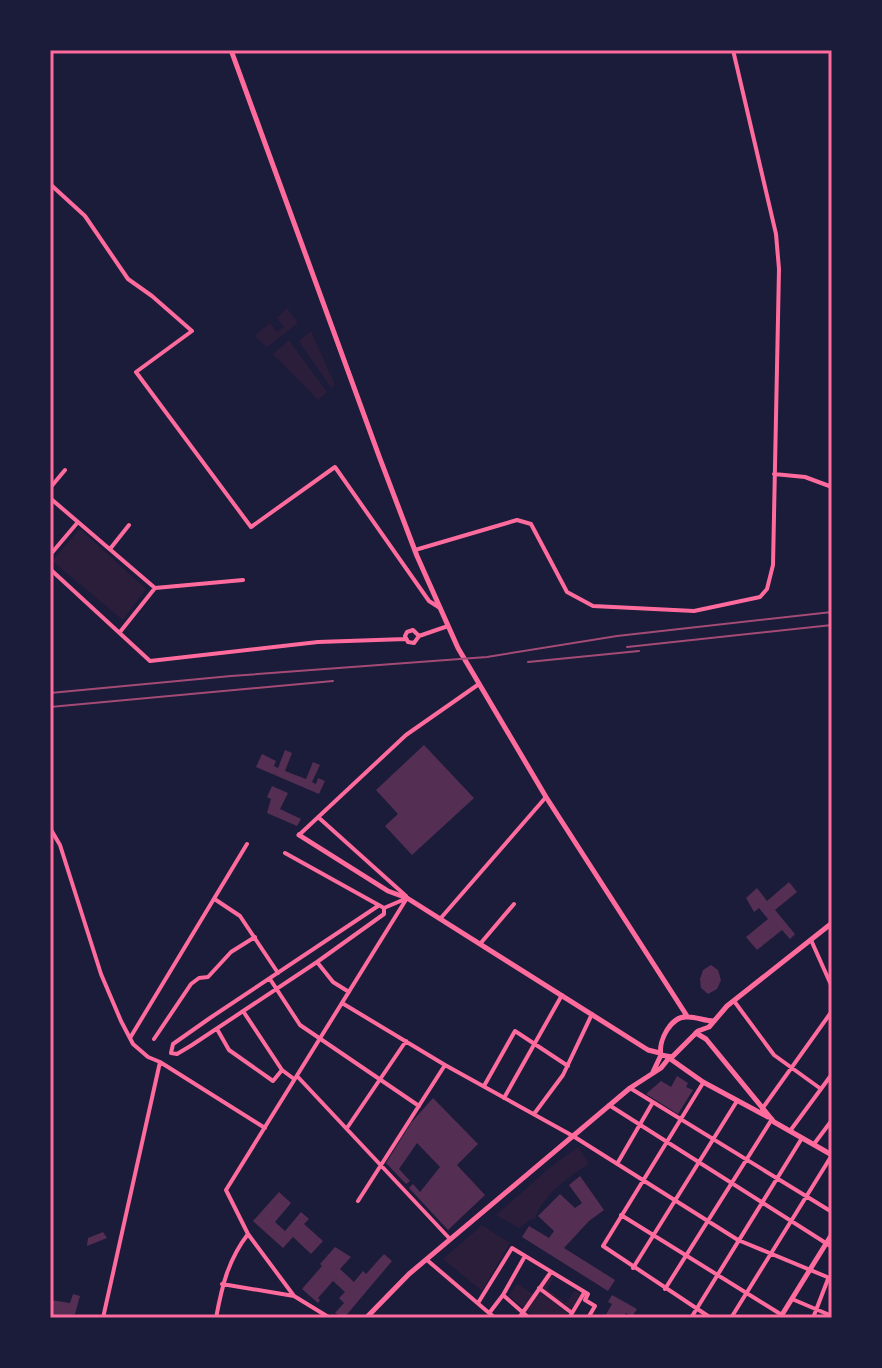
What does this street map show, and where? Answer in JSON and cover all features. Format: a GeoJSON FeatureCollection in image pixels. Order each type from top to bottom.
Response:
{"type":"FeatureCollection","features":[{"type":"Feature","properties":{"kind":"main road"},"geometry":{"type":"LineString","coordinates":[[231,50],[415,550],[458,648],[546,797],[697,1032],[772,1119]]}},
{"type":"Feature","properties":{"kind":"main road"},"geometry":{"type":"LineString","coordinates":[[299,835],[388,891],[407,898],[644,1046],[669,1058],[703,1082],[832,1155]]}},
{"type":"Feature","properties":{"kind":"main road"},"geometry":{"type":"LineString","coordinates":[[366,1318],[409,1274],[450,1239],[609,1105],[661,1068],[697,1032],[709,1027],[734,1001],[832,923]]}},
{"type":"Feature","properties":{"kind":"main road"},"geometry":{"type":"LineString","coordinates":[[677,1021],[679,1004]]}},
{"type":"Feature","properties":{"kind":"main road"},"geometry":{"type":"LineString","coordinates":[[652,1073],[661,1054],[660,1044],[666,1031],[677,1021],[690,1017],[714,1021]]}},
{"type":"Feature","properties":{"kind":"main road"},"geometry":{"type":"LineString","coordinates":[[644,1046],[660,1044]]}},
{"type":"Feature","properties":{"kind":"main road"},"geometry":{"type":"LineString","coordinates":[[781,1316],[829,1245],[832,1234]]}},
{"type":"Feature","properties":{"kind":"street"},"geometry":{"type":"LineString","coordinates":[[415,550],[517,520],[531,524],[567,592],[593,606],[694,611],[760,597],[767,589],[771,578],[779,269],[776,234],[733,50]]}},
{"type":"Feature","properties":{"kind":"street"},"geometry":{"type":"LineString","coordinates":[[50,184],[85,216],[128,279],[192,331],[136,372],[251,527],[335,467],[429,601],[441,608]]}},
{"type":"Feature","properties":{"kind":"street"},"geometry":{"type":"LineString","coordinates":[[50,488],[65,470]]}},
{"type":"Feature","properties":{"kind":"street"},"geometry":{"type":"LineString","coordinates":[[774,474],[805,477],[832,487]]}},
{"type":"Feature","properties":{"kind":"street"},"geometry":{"type":"LineString","coordinates":[[50,498],[155,588],[243,580]]}},
{"type":"Feature","properties":{"kind":"street"},"geometry":{"type":"LineString","coordinates":[[50,555],[78,522]]}},
{"type":"Feature","properties":{"kind":"street"},"geometry":{"type":"LineString","coordinates":[[110,549],[129,525]]}},
{"type":"Feature","properties":{"kind":"street"},"geometry":{"type":"LineString","coordinates":[[50,569],[150,661],[318,642],[406,639],[414,643],[419,636],[448,626]]}},
{"type":"Feature","properties":{"kind":"street"},"geometry":{"type":"LineString","coordinates":[[120,632],[155,588]]}},
{"type":"Feature","properties":{"kind":"street"},"geometry":{"type":"LineString","coordinates":[[406,639],[407,632],[411,630],[419,636]]}},
{"type":"Feature","properties":{"kind":"street"},"geometry":{"type":"LineString","coordinates":[[299,835],[406,735],[479,684]]}},
{"type":"Feature","properties":{"kind":"street"},"geometry":{"type":"LineString","coordinates":[[440,919],[546,797]]}},
{"type":"Feature","properties":{"kind":"street"},"geometry":{"type":"LineString","coordinates":[[318,817],[407,898]]}},
{"type":"Feature","properties":{"kind":"street"},"geometry":{"type":"LineString","coordinates":[[50,828],[60,845],[101,974],[130,1038],[148,1057],[265,1128]]}},
{"type":"Feature","properties":{"kind":"street"},"geometry":{"type":"LineString","coordinates":[[130,1038],[247,844]]}},
{"type":"Feature","properties":{"kind":"street"},"geometry":{"type":"LineString","coordinates":[[171,1053],[177,1054],[217,1029],[384,914],[381,907],[285,853]]}},
{"type":"Feature","properties":{"kind":"street"},"geometry":{"type":"LineString","coordinates":[[103,1318],[160,1062],[171,1053],[173,1044],[381,907],[407,898]]}},
{"type":"Feature","properties":{"kind":"street"},"geometry":{"type":"LineString","coordinates":[[294,1296],[248,1234],[226,1190],[407,898]]}},
{"type":"Feature","properties":{"kind":"street"},"geometry":{"type":"LineString","coordinates":[[215,900],[240,916],[278,973]]}},
{"type":"Feature","properties":{"kind":"street"},"geometry":{"type":"LineString","coordinates":[[480,944],[514,904]]}},
{"type":"Feature","properties":{"kind":"street"},"geometry":{"type":"LineString","coordinates":[[154,1039],[191,984],[199,978],[208,977],[231,952],[255,937]]}},
{"type":"Feature","properties":{"kind":"street"},"geometry":{"type":"LineString","coordinates":[[811,940],[832,987]]}},
{"type":"Feature","properties":{"kind":"street"},"geometry":{"type":"LineString","coordinates":[[317,962],[333,982],[349,992]]}},
{"type":"Feature","properties":{"kind":"street"},"geometry":{"type":"LineString","coordinates":[[270,979],[300,1025],[419,1106]]}},
{"type":"Feature","properties":{"kind":"street"},"geometry":{"type":"LineString","coordinates":[[504,1098],[562,995]]}},
{"type":"Feature","properties":{"kind":"street"},"geometry":{"type":"LineString","coordinates":[[734,1001],[774,1055],[821,1089]]}},
{"type":"Feature","properties":{"kind":"street"},"geometry":{"type":"LineString","coordinates":[[342,1003],[573,1136],[738,1240],[830,1279],[813,1318]]}},
{"type":"Feature","properties":{"kind":"street"},"geometry":{"type":"LineString","coordinates":[[243,1011],[282,1070],[296,1078],[347,1128],[450,1239]]}},
{"type":"Feature","properties":{"kind":"street"},"geometry":{"type":"LineString","coordinates":[[762,1109],[832,1011]]}},
{"type":"Feature","properties":{"kind":"street"},"geometry":{"type":"LineString","coordinates":[[534,1114],[568,1066],[592,1014]]}},
{"type":"Feature","properties":{"kind":"street"},"geometry":{"type":"LineString","coordinates":[[217,1029],[229,1050],[273,1081],[282,1070]]}},
{"type":"Feature","properties":{"kind":"street"},"geometry":{"type":"LineString","coordinates":[[484,1087],[515,1031],[568,1066]]}},
{"type":"Feature","properties":{"kind":"street"},"geometry":{"type":"LineString","coordinates":[[347,1128],[406,1041]]}},
{"type":"Feature","properties":{"kind":"street"},"geometry":{"type":"LineString","coordinates":[[358,1201],[445,1065]]}},
{"type":"Feature","properties":{"kind":"street"},"geometry":{"type":"LineString","coordinates":[[790,1131],[832,1074]]}},
{"type":"Feature","properties":{"kind":"street"},"geometry":{"type":"LineString","coordinates":[[703,1082],[603,1246],[711,1318]]}},
{"type":"Feature","properties":{"kind":"street"},"geometry":{"type":"LineString","coordinates":[[630,1088],[832,1212]]}},
{"type":"Feature","properties":{"kind":"street"},"geometry":{"type":"LineString","coordinates":[[633,1268],[737,1101]]}},
{"type":"Feature","properties":{"kind":"street"},"geometry":{"type":"LineString","coordinates":[[617,1164],[653,1102]]}},
{"type":"Feature","properties":{"kind":"street"},"geometry":{"type":"LineString","coordinates":[[609,1105],[829,1245]]}},
{"type":"Feature","properties":{"kind":"street"},"geometry":{"type":"LineString","coordinates":[[665,1289],[772,1119]]}},
{"type":"Feature","properties":{"kind":"street"},"geometry":{"type":"LineString","coordinates":[[814,1145],[832,1120]]}},
{"type":"Feature","properties":{"kind":"street"},"geometry":{"type":"LineString","coordinates":[[691,1318],[802,1138]]}},
{"type":"Feature","properties":{"kind":"street"},"geometry":{"type":"LineString","coordinates":[[731,1318],[832,1155]]}},
{"type":"Feature","properties":{"kind":"street"},"geometry":{"type":"LineString","coordinates":[[621,1215],[781,1316]]}},
{"type":"Feature","properties":{"kind":"street"},"geometry":{"type":"LineString","coordinates":[[216,1318],[222,1284],[231,1258],[248,1234]]}},
{"type":"Feature","properties":{"kind":"street"},"geometry":{"type":"LineString","coordinates":[[478,1303],[512,1248],[588,1294],[585,1300],[595,1306],[588,1318]]}},
{"type":"Feature","properties":{"kind":"street"},"geometry":{"type":"LineString","coordinates":[[490,1313],[525,1256]]}},
{"type":"Feature","properties":{"kind":"street"},"geometry":{"type":"LineString","coordinates":[[427,1260],[495,1318]]}},
{"type":"Feature","properties":{"kind":"street"},"geometry":{"type":"LineString","coordinates":[[521,1316],[551,1272]]}},
{"type":"Feature","properties":{"kind":"street"},"geometry":{"type":"LineString","coordinates":[[222,1284],[294,1296],[330,1318]]}},
{"type":"Feature","properties":{"kind":"street"},"geometry":{"type":"LineString","coordinates":[[539,1288],[571,1315],[584,1293]]}},
{"type":"Feature","properties":{"kind":"street"},"geometry":{"type":"LineString","coordinates":[[503,1295],[521,1316],[529,1318]]}},
{"type":"Feature","properties":{"kind":"street"},"geometry":{"type":"LineString","coordinates":[[792,1299],[832,1316]]}},
{"type":"Feature","properties":{"kind":"shaded area"},"geometry":{"type":"Polygon","coordinates":[[[287,308],[298,323],[267,347],[254,336],[270,323],[277,332],[284,327],[277,318],[287,308]]]}},
{"type":"Feature","properties":{"kind":"shaded area"},"geometry":{"type":"Polygon","coordinates":[[[311,331],[335,385],[331,388],[299,341],[311,331]]]}},
{"type":"Feature","properties":{"kind":"shaded area"},"geometry":{"type":"Polygon","coordinates":[[[289,340],[327,392],[318,400],[273,354],[289,340]]]}},
{"type":"Feature","properties":{"kind":"shaded area"},"geometry":{"type":"Polygon","coordinates":[[[80,529],[146,589],[123,620],[52,561],[80,529]]]}},
{"type":"Feature","properties":{"kind":"shaded area"},"geometry":{"type":"Polygon","coordinates":[[[578,1147],[589,1164],[550,1195],[535,1219],[519,1228],[496,1215],[553,1165],[578,1147]]]}},
{"type":"Feature","properties":{"kind":"shaded area"},"geometry":{"type":"Polygon","coordinates":[[[482,1225],[510,1243],[482,1291],[443,1259],[482,1225]]]}},
{"type":"Feature","properties":{"kind":"shaded area"},"geometry":{"type":"Polygon","coordinates":[[[547,1273],[554,1277],[547,1289],[566,1303],[575,1290],[581,1295],[564,1318],[536,1318],[509,1296],[517,1284],[533,1294],[547,1273]]]}},
{"type":"Feature","properties":{"kind":"building"},"geometry":{"type":"Polygon","coordinates":[[[424,745],[474,798],[412,855],[385,826],[398,814],[376,790],[424,745]]]}},
{"type":"Feature","properties":{"kind":"building"},"geometry":{"type":"Polygon","coordinates":[[[285,750],[292,753],[285,771],[306,779],[313,762],[320,765],[312,782],[316,784],[318,778],[325,781],[319,794],[256,767],[262,754],[276,761],[274,766],[278,768],[285,750]]]}},
{"type":"Feature","properties":{"kind":"building"},"geometry":{"type":"Polygon","coordinates":[[[272,786],[288,793],[280,809],[301,819],[297,826],[267,813],[271,799],[267,797],[272,786]]]}},
{"type":"Feature","properties":{"kind":"building"},"geometry":{"type":"Polygon","coordinates":[[[789,882],[797,892],[775,910],[795,934],[790,939],[782,930],[757,950],[746,937],[768,919],[759,908],[754,912],[746,898],[757,888],[767,901],[789,882]]]}},
{"type":"Feature","properties":{"kind":"building"},"geometry":{"type":"Polygon","coordinates":[[[711,965],[718,970],[721,980],[717,989],[708,994],[701,988],[700,979],[703,970],[711,965]]]}},
{"type":"Feature","properties":{"kind":"building"},"geometry":{"type":"Polygon","coordinates":[[[677,1076],[693,1090],[678,1114],[646,1094],[661,1081],[671,1087],[677,1076]]]}},
{"type":"Feature","properties":{"kind":"building"},"geometry":{"type":"Polygon","coordinates":[[[433,1098],[478,1144],[457,1165],[485,1195],[448,1230],[409,1188],[413,1184],[420,1192],[440,1167],[417,1143],[399,1169],[410,1181],[406,1184],[386,1163],[411,1123],[433,1098]]]}},
{"type":"Feature","properties":{"kind":"building"},"geometry":{"type":"Polygon","coordinates":[[[580,1176],[604,1210],[564,1248],[615,1280],[608,1291],[522,1237],[529,1226],[549,1238],[554,1231],[538,1216],[560,1194],[575,1208],[582,1203],[569,1185],[580,1176]]]}},
{"type":"Feature","properties":{"kind":"building"},"geometry":{"type":"Polygon","coordinates":[[[279,1192],[291,1203],[275,1222],[285,1231],[301,1212],[309,1219],[304,1224],[323,1241],[311,1254],[293,1237],[283,1248],[253,1221],[279,1192]]]}},
{"type":"Feature","properties":{"kind":"building"},"geometry":{"type":"Polygon","coordinates":[[[103,1232],[107,1238],[87,1246],[88,1238],[103,1232]]]}},
{"type":"Feature","properties":{"kind":"building"},"geometry":{"type":"Polygon","coordinates":[[[335,1247],[351,1257],[340,1269],[354,1282],[384,1254],[392,1261],[344,1318],[335,1313],[344,1303],[339,1298],[345,1292],[333,1281],[318,1298],[318,1303],[302,1289],[335,1247]]]}},
{"type":"Feature","properties":{"kind":"building"},"geometry":{"type":"Polygon","coordinates":[[[73,1294],[80,1296],[75,1314],[70,1318],[50,1318],[51,1300],[70,1303],[73,1294]]]}},
{"type":"Feature","properties":{"kind":"building"},"geometry":{"type":"Polygon","coordinates":[[[612,1295],[637,1309],[632,1317],[626,1313],[622,1318],[604,1318],[612,1304],[608,1302],[612,1295]]]}},
{"type":"Feature","properties":{"kind":"railway"},"geometry":{"type":"LineString","coordinates":[[50,693],[487,657],[617,636],[832,612]]}},
{"type":"Feature","properties":{"kind":"railway"},"geometry":{"type":"LineString","coordinates":[[627,647],[832,625]]}},
{"type":"Feature","properties":{"kind":"railway"},"geometry":{"type":"LineString","coordinates":[[528,662],[639,651]]}},
{"type":"Feature","properties":{"kind":"railway"},"geometry":{"type":"LineString","coordinates":[[50,707],[333,681]]}}]}
